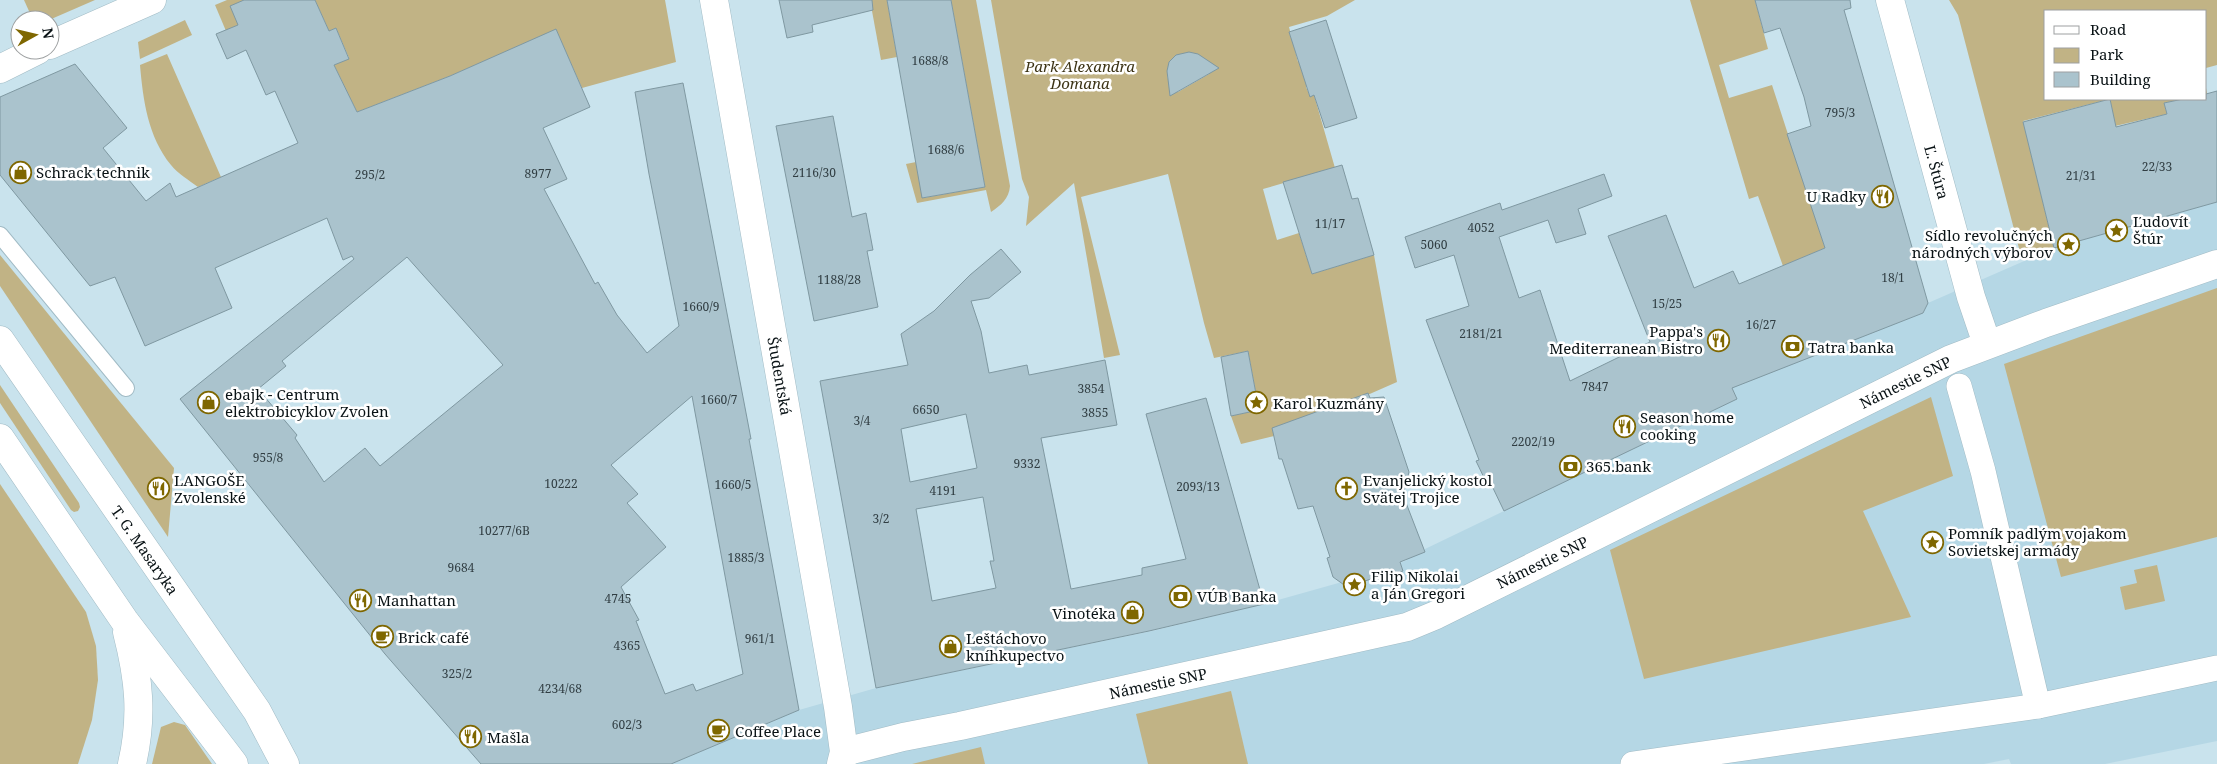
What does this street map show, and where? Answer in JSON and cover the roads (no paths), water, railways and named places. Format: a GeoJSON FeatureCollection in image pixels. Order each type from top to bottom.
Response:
{"type":"FeatureCollection","features":[{"type":"Feature","properties":{"kind":"street"},"geometry":{"type":"LineString","coordinates":[[60,40],[152,0]]}},
{"type":"Feature","properties":{"kind":"street","name":"Študentská"},"geometry":{"type":"LineString","coordinates":[[714,0],[837,697],[842,758]]}},
{"type":"Feature","properties":{"kind":"street","name":"Ľ. Štúra"},"geometry":{"type":"LineString","coordinates":[[1890,0],[1971,297],[1987,344]]}},
{"type":"Feature","properties":{"kind":"street"},"geometry":{"type":"LineString","coordinates":[[0,69],[18,60]]}},
{"type":"Feature","properties":{"kind":"street","name":"Námestie SNP"},"geometry":{"type":"LineString","coordinates":[[842,758],[902,737],[960,726],[1406,627],[1436,615],[1951,359],[1987,344],[2217,264]]}},
{"type":"Feature","properties":{"kind":"street","name":"T. G. Masaryka"},"geometry":{"type":"LineString","coordinates":[[0,340],[257,712],[280,755]]}},
{"type":"Feature","properties":{"kind":"street","name":"Námestie SNP"},"geometry":{"type":"LineString","coordinates":[[1959,386],[1983,472],[2038,706]]}},
{"type":"Feature","properties":{"kind":"street"},"geometry":{"type":"LineString","coordinates":[[0,438],[124,620],[234,764]]}},
{"type":"Feature","properties":{"kind":"street"},"geometry":{"type":"LineString","coordinates":[[124,620],[136,666],[140,701],[138,737],[132,764]]}},
{"type":"Feature","properties":{"kind":"street"},"geometry":{"type":"LineString","coordinates":[[1633,764],[2038,706],[2217,668]]}},
{"type":"Feature","properties":{"kind":"street"},"geometry":{"type":"LineString","coordinates":[[280,755],[306,764]]}},
{"type":"Feature","properties":{"kind":"lane"},"geometry":{"type":"LineString","coordinates":[[0,235],[126,388]]}},
{"type":"Feature","properties":{"kind":"place","name":"Schrack technik"},"geometry":{"type":"Point","coordinates":[20,172]}},
{"type":"Feature","properties":{"kind":"place","name":"U Radky"},"geometry":{"type":"Point","coordinates":[1882,196]}},
{"type":"Feature","properties":{"kind":"place","name":"Ľudovít Štúr"},"geometry":{"type":"Point","coordinates":[2117,230]}},
{"type":"Feature","properties":{"kind":"place","name":"Sídlo revolučných národných výborov"},"geometry":{"type":"Point","coordinates":[2069,244]}},
{"type":"Feature","properties":{"kind":"place","name":"Pappa's Mediterranean Bistro"},"geometry":{"type":"Point","coordinates":[1719,340]}},
{"type":"Feature","properties":{"kind":"place","name":"Tatra banka"},"geometry":{"type":"Point","coordinates":[1792,347]}},
{"type":"Feature","properties":{"kind":"place","name":"ebajk - Centrum elektrobicyklov Zvolen"},"geometry":{"type":"Point","coordinates":[209,403]}},
{"type":"Feature","properties":{"kind":"place","name":"Karol Kuzmány"},"geometry":{"type":"Point","coordinates":[1257,403]}},
{"type":"Feature","properties":{"kind":"place","name":"Season home cooking"},"geometry":{"type":"Point","coordinates":[1624,426]}},
{"type":"Feature","properties":{"kind":"place","name":"365.bank"},"geometry":{"type":"Point","coordinates":[1570,466]}},
{"type":"Feature","properties":{"kind":"place","name":"LANGOŠE Zvolenské"},"geometry":{"type":"Point","coordinates":[158,489]}},
{"type":"Feature","properties":{"kind":"place","name":"Evanjelický kostol Svätej Trojice"},"geometry":{"type":"Point","coordinates":[1347,489]}},
{"type":"Feature","properties":{"kind":"place","name":"Pomník padlým vojakom Sovietskej armády"},"geometry":{"type":"Point","coordinates":[1932,542]}},
{"type":"Feature","properties":{"kind":"place","name":"Filip Nikolai a Ján Gregori"},"geometry":{"type":"Point","coordinates":[1355,585]}},
{"type":"Feature","properties":{"kind":"place","name":"VÚB Banka"},"geometry":{"type":"Point","coordinates":[1181,596]}},
{"type":"Feature","properties":{"kind":"place","name":"Manhattan"},"geometry":{"type":"Point","coordinates":[361,600]}},
{"type":"Feature","properties":{"kind":"place","name":"Vinotéka"},"geometry":{"type":"Point","coordinates":[1132,613]}},
{"type":"Feature","properties":{"kind":"place","name":"Brick café"},"geometry":{"type":"Point","coordinates":[382,637]}},
{"type":"Feature","properties":{"kind":"place","name":"Leštáchovo kníhkupectvo"},"geometry":{"type":"Point","coordinates":[950,647]}},
{"type":"Feature","properties":{"kind":"place","name":"Coffee Place"},"geometry":{"type":"Point","coordinates":[719,731]}},
{"type":"Feature","properties":{"kind":"place","name":"Mašla"},"geometry":{"type":"Point","coordinates":[471,737]}},
{"type":"Feature","properties":{"kind":"park label","name":"Park Alexandra Domana"},"geometry":{"type":"Point","coordinates":[1080,74]}}]}
